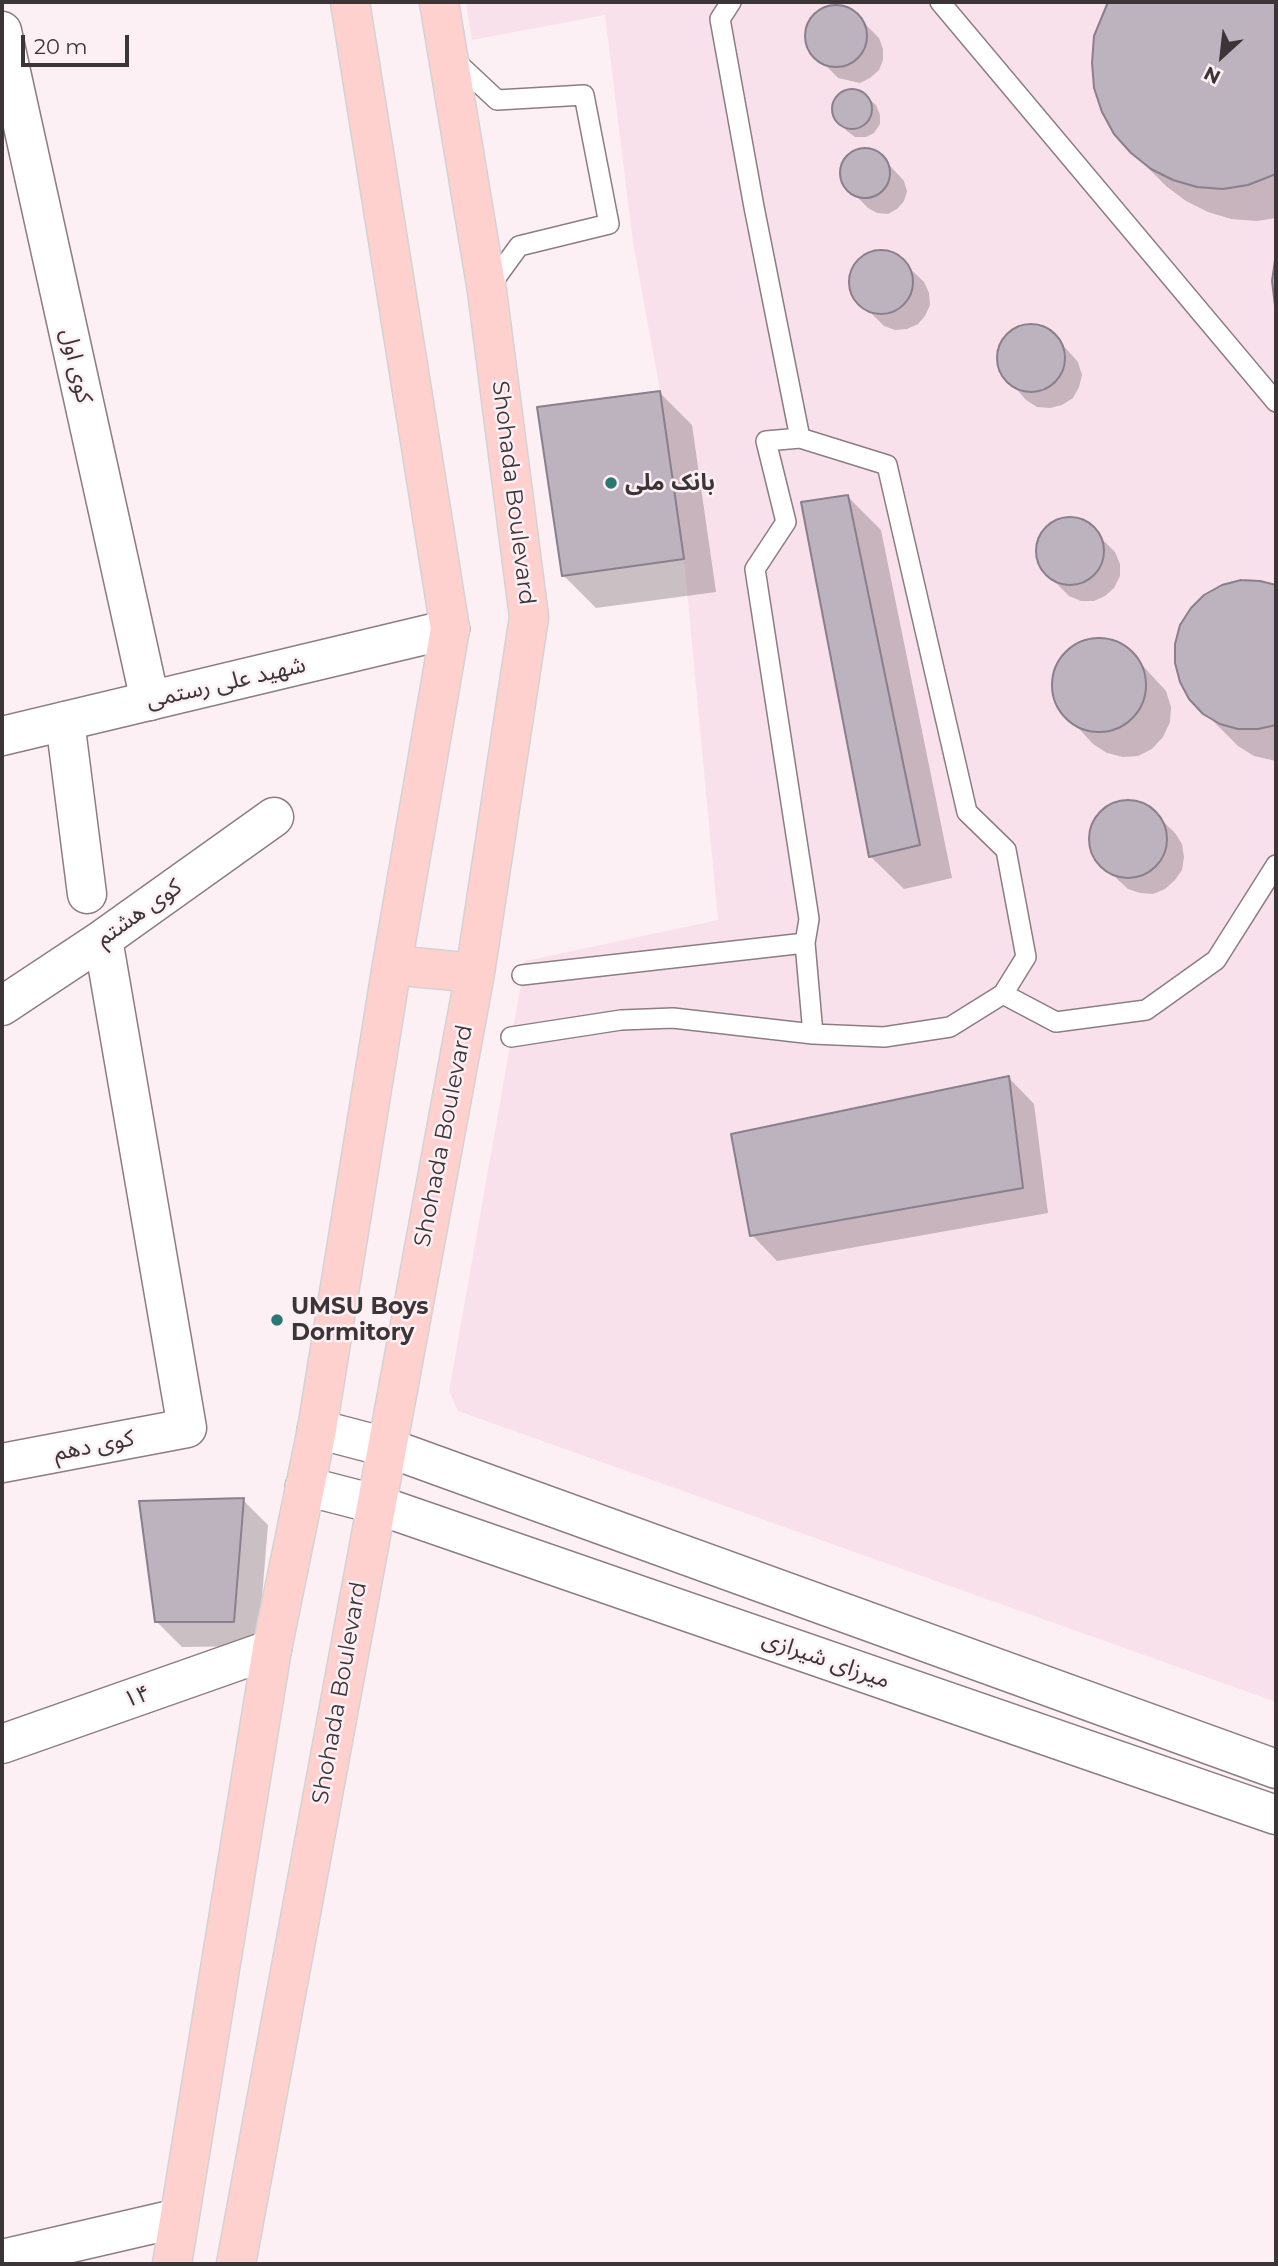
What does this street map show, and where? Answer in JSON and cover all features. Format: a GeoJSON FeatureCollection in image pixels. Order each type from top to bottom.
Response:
{"type":"FeatureCollection","features":[{"type":"Feature","properties":{"kind":"main road"},"geometry":{"type":"LineString","coordinates":[[172,2264],[272,1649],[317,1429],[392,965],[450,629],[350,2]]}},
{"type":"Feature","properties":{"kind":"main road","name":"Shohada Boulevard"},"geometry":{"type":"LineString","coordinates":[[236,2264],[475,973],[529,617],[487,291],[439,2]]}},
{"type":"Feature","properties":{"kind":"main road","name":"کوی اول"},"geometry":{"type":"LineString","coordinates":[[2,31],[150,701]]}},
{"type":"Feature","properties":{"kind":"main road","name":"شهید علی رستمی"},"geometry":{"type":"LineString","coordinates":[[2,736],[450,629]]}},
{"type":"Feature","properties":{"kind":"main road"},"geometry":{"type":"LineString","coordinates":[[65,721],[87,894]]}},
{"type":"Feature","properties":{"kind":"main road","name":"کوی هشتم"},"geometry":{"type":"LineString","coordinates":[[2,1006],[103,939],[274,817]]}},
{"type":"Feature","properties":{"kind":"main road","name":"کوی دهم"},"geometry":{"type":"LineString","coordinates":[[2,1463],[187,1428],[103,939]]}},
{"type":"Feature","properties":{"kind":"main road"},"geometry":{"type":"LineString","coordinates":[[392,965],[475,973]]}},
{"type":"Feature","properties":{"kind":"main road"},"geometry":{"type":"LineString","coordinates":[[317,1429],[386,1447],[1276,1769]]}},
{"type":"Feature","properties":{"kind":"main road","name":"میرزای شیرازی"},"geometry":{"type":"LineString","coordinates":[[305,1486],[375,1504],[1276,1815]]}},
{"type":"Feature","properties":{"kind":"main road","name":"۱۴"},"geometry":{"type":"LineString","coordinates":[[2,1744],[272,1649]]}},
{"type":"Feature","properties":{"kind":"main road"},"geometry":{"type":"LineString","coordinates":[[2,2259],[179,2218]]}},
{"type":"Feature","properties":{"kind":"lane"},"geometry":{"type":"LineString","coordinates":[[731,2],[720,19],[800,438]]}},
{"type":"Feature","properties":{"kind":"lane"},"geometry":{"type":"LineString","coordinates":[[940,2],[1276,402]]}},
{"type":"Feature","properties":{"kind":"lane"},"geometry":{"type":"LineString","coordinates":[[449,55],[497,100],[584,95],[609,224],[519,246],[487,291]]}},
{"type":"Feature","properties":{"kind":"lane"},"geometry":{"type":"LineString","coordinates":[[511,1037],[621,1020],[673,1018],[813,1034],[884,1037],[950,1027],[1003,994],[1026,957],[1006,850],[967,812],[887,464],[800,438],[765,441],[786,522],[755,569],[809,919],[805,943],[813,1034]]}},
{"type":"Feature","properties":{"kind":"lane"},"geometry":{"type":"LineString","coordinates":[[1003,994],[1056,1022],[1146,1010],[1216,960],[1276,865]]}},
{"type":"Feature","properties":{"kind":"lane"},"geometry":{"type":"LineString","coordinates":[[522,975],[805,943]]}},
{"type":"Feature","properties":{"kind":"shaded area"},"geometry":{"type":"Polygon","coordinates":[[[466,2],[1276,2],[1276,1702],[458,1411],[449,1391],[525,961],[718,920],[684,559],[660,391],[633,243],[605,15],[472,40],[466,2]]]}},
{"type":"Feature","properties":{"kind":"building"},"geometry":{"type":"Polygon","coordinates":[[[1108,2],[1276,2],[1276,174],[1248,185],[1223,189],[1197,187],[1173,180],[1151,169],[1131,153],[1114,134],[1102,112],[1094,88],[1094,36],[1108,2]]]}},
{"type":"Feature","properties":{"kind":"building"},"geometry":{"type":"Polygon","coordinates":[[[836,5],[858,14],[867,36],[858,58],[836,67],[814,58],[805,36],[814,14],[836,5]]]}},
{"type":"Feature","properties":{"kind":"building"},"geometry":{"type":"Polygon","coordinates":[[[852,89],[860,90],[866,95],[871,101],[871,117],[866,123],[860,128],[852,129],[844,128],[838,123],[833,117],[832,109],[833,101],[838,95],[844,90],[852,89]]]}},
{"type":"Feature","properties":{"kind":"building"},"geometry":{"type":"Polygon","coordinates":[[[865,148],[883,155],[890,173],[883,191],[865,198],[847,191],[840,173],[847,155],[865,148]]]}},
{"type":"Feature","properties":{"kind":"building"},"geometry":{"type":"Polygon","coordinates":[[[881,250],[899,256],[907,264],[913,282],[907,300],[899,308],[881,314],[863,308],[855,300],[849,282],[855,264],[863,256],[881,250]]]}},
{"type":"Feature","properties":{"kind":"building"},"geometry":{"type":"Polygon","coordinates":[[[1276,253],[1276,314],[1272,281],[1276,253]]]}},
{"type":"Feature","properties":{"kind":"building"},"geometry":{"type":"Polygon","coordinates":[[[1031,324],[1044,327],[1055,334],[1062,345],[1065,358],[1062,371],[1055,382],[1044,389],[1031,392],[1018,389],[1007,382],[1000,371],[997,358],[1000,345],[1007,334],[1018,327],[1031,324]]]}},
{"type":"Feature","properties":{"kind":"building","name":"بانک ملی"},"geometry":{"type":"Polygon","coordinates":[[[660,391],[684,559],[562,576],[537,407],[660,391]]]}},
{"type":"Feature","properties":{"kind":"building"},"geometry":{"type":"Polygon","coordinates":[[[848,495],[920,845],[869,857],[801,502],[848,495]]]}},
{"type":"Feature","properties":{"kind":"building"},"geometry":{"type":"Polygon","coordinates":[[[1070,517],[1083,520],[1094,527],[1101,538],[1104,551],[1101,564],[1094,575],[1083,582],[1070,585],[1057,582],[1046,575],[1039,564],[1036,551],[1039,538],[1046,527],[1057,520],[1070,517]]]}},
{"type":"Feature","properties":{"kind":"building"},"geometry":{"type":"Polygon","coordinates":[[[1241,580],[1276,585],[1276,725],[1258,729],[1238,729],[1220,724],[1203,714],[1189,699],[1180,682],[1175,663],[1175,644],[1180,625],[1191,608],[1204,595],[1222,585],[1241,580]]]}},
{"type":"Feature","properties":{"kind":"building"},"geometry":{"type":"Polygon","coordinates":[[[1099,638],[1117,642],[1132,652],[1142,667],[1146,685],[1142,703],[1132,718],[1117,728],[1099,732],[1081,728],[1066,718],[1056,703],[1052,685],[1056,667],[1066,652],[1081,642],[1099,638]]]}},
{"type":"Feature","properties":{"kind":"building"},"geometry":{"type":"Polygon","coordinates":[[[1128,800],[1143,803],[1160,817],[1167,839],[1164,854],[1150,871],[1128,878],[1113,875],[1096,861],[1089,839],[1092,824],[1106,807],[1128,800]]]}},
{"type":"Feature","properties":{"kind":"building"},"geometry":{"type":"Polygon","coordinates":[[[1009,1076],[1023,1188],[750,1236],[731,1134],[1009,1076]]]}},
{"type":"Feature","properties":{"kind":"building"},"geometry":{"type":"Polygon","coordinates":[[[244,1498],[234,1622],[155,1622],[139,1501],[244,1498]]]}},
{"type":"Feature","properties":{"kind":"place","name":"بانک ملی"},"geometry":{"type":"Point","coordinates":[611,483]}},
{"type":"Feature","properties":{"kind":"place","name":"UMSU Boys Dormitory"},"geometry":{"type":"Point","coordinates":[277,1320]}}]}
